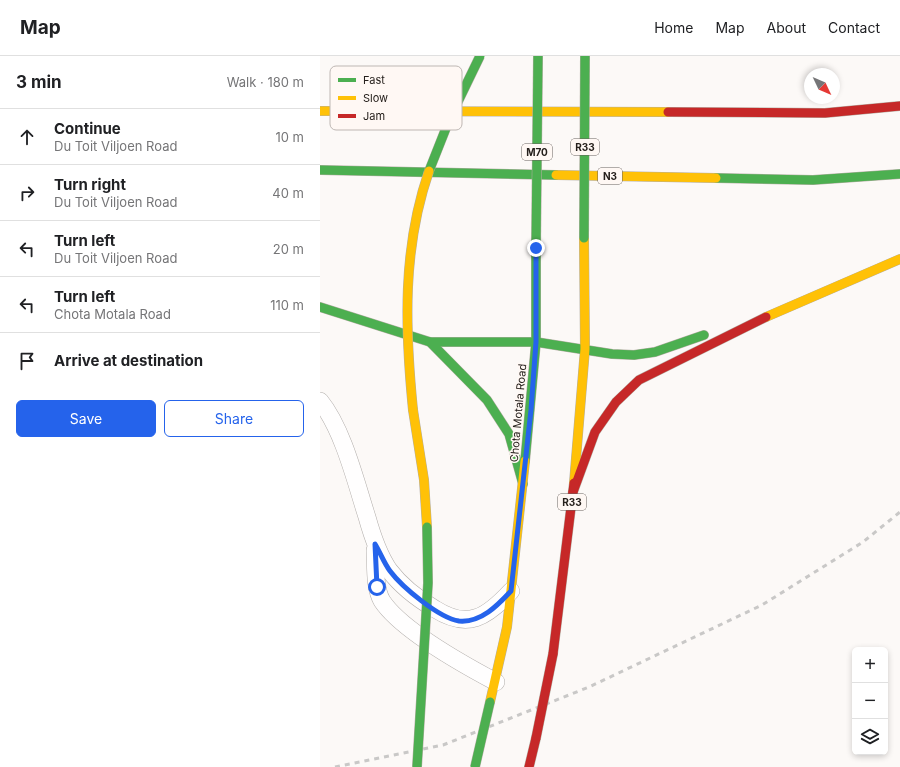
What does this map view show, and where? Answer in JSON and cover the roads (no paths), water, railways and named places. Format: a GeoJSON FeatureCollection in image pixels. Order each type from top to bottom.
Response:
{"type":"FeatureCollection","features":[{"type":"Feature","properties":{"kind":"main road"},"geometry":{"type":"LineString","coordinates":[[462,93],[480,56]]}},
{"type":"Feature","properties":{"kind":"main road","name":"Chota Motala Road"},"geometry":{"type":"LineString","coordinates":[[475,767],[496,682],[507,627],[523,484],[536,342],[538,56]]}},
{"type":"Feature","properties":{"kind":"main road","name":"R33"},"geometry":{"type":"LineString","coordinates":[[528,767],[536,738],[553,654],[573,492],[584,349],[585,56]]}},
{"type":"Feature","properties":{"kind":"main road"},"geometry":{"type":"LineString","coordinates":[[462,112],[825,113],[900,106]]}},
{"type":"Feature","properties":{"kind":"main road"},"geometry":{"type":"LineString","coordinates":[[320,111],[330,111]]}},
{"type":"Feature","properties":{"kind":"main road"},"geometry":{"type":"LineString","coordinates":[[417,767],[428,583],[427,527],[424,480],[413,410],[408,352],[408,274],[414,226],[444,130]]}},
{"type":"Feature","properties":{"kind":"main road","name":"N3"},"geometry":{"type":"LineString","coordinates":[[320,170],[813,180],[900,174]]}},
{"type":"Feature","properties":{"kind":"main road"},"geometry":{"type":"LineString","coordinates":[[573,492],[596,432],[616,402],[639,380],[784,308],[900,259]]}},
{"type":"Feature","properties":{"kind":"main road"},"geometry":{"type":"LineString","coordinates":[[320,307],[430,342],[536,342],[612,354],[634,355],[655,352],[784,308]]}},
{"type":"Feature","properties":{"kind":"main road"},"geometry":{"type":"LineString","coordinates":[[430,342],[454,365],[491,406],[509,434],[523,484]]}},
{"type":"Feature","properties":{"kind":"street"},"geometry":{"type":"LineString","coordinates":[[320,401],[344,446],[375,544],[388,569],[401,584],[428,605],[446,616],[460,621],[482,616],[496,608],[511,591]]}},
{"type":"Feature","properties":{"kind":"street"},"geometry":{"type":"LineString","coordinates":[[375,544],[377,587],[382,600],[390,610],[421,638],[496,682]]}},
{"type":"Feature","properties":{"kind":"railway"},"geometry":{"type":"LineString","coordinates":[[335,767],[443,745],[589,687],[762,605],[863,542],[900,512]]}}]}
